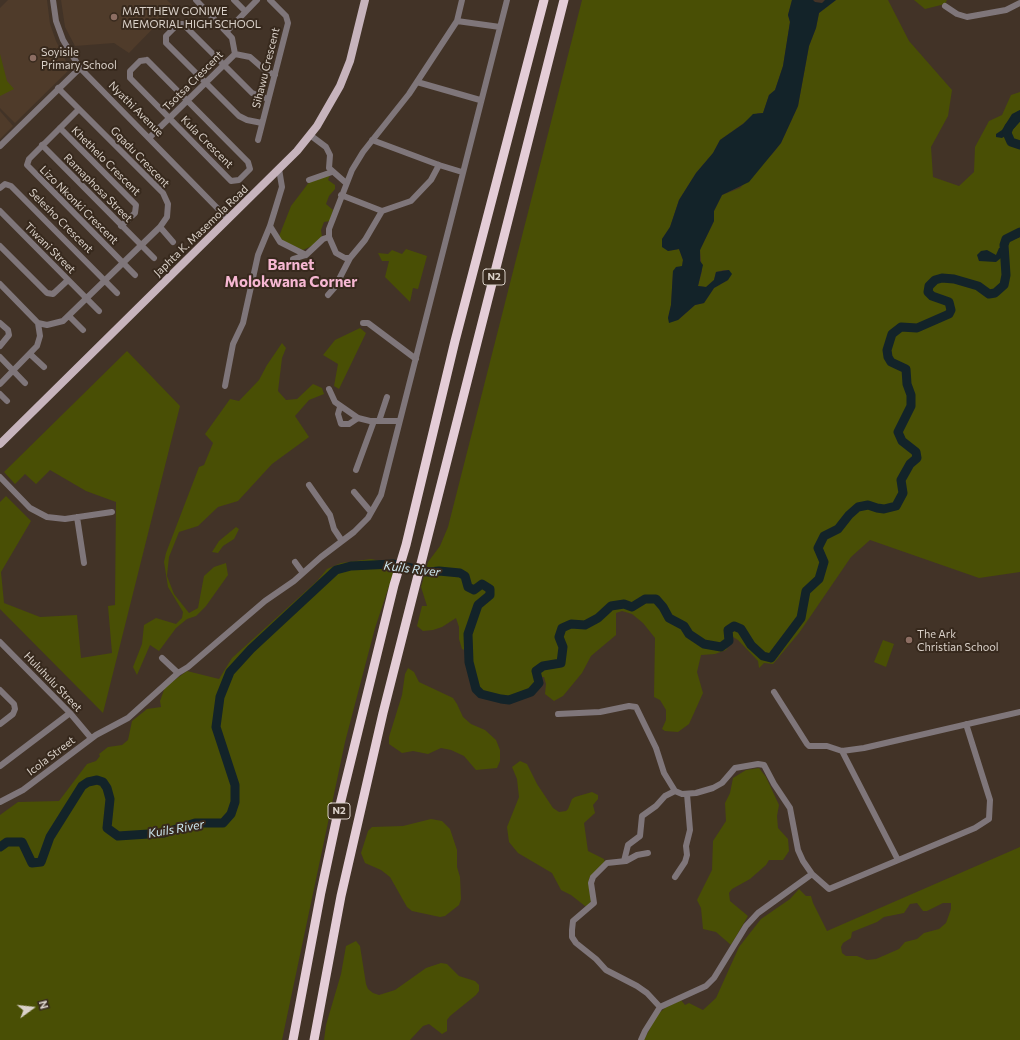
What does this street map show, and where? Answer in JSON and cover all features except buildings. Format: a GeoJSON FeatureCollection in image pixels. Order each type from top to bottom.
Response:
{"type":"FeatureCollection","features":[{"type":"Feature","properties":{"kind":"highway","name":"N2"},"geometry":{"type":"LineString","coordinates":[[293,1040],[337,817],[394,585],[405,550],[455,340],[544,0]]}},
{"type":"Feature","properties":{"kind":"highway","name":"N2"},"geometry":{"type":"LineString","coordinates":[[314,1040],[358,820],[383,713],[416,589],[564,0]]}},
{"type":"Feature","properties":{"kind":"main road","name":"Japhta K. Masemola Road"},"geometry":{"type":"LineString","coordinates":[[0,444],[279,169],[310,135],[327,110],[345,74],[365,0]]}},
{"type":"Feature","properties":{"kind":"street","name":"Nyathi Avenue"},"geometry":{"type":"LineString","coordinates":[[53,0],[56,21],[62,40],[80,68],[150,137],[228,219]]}},
{"type":"Feature","properties":{"kind":"street","name":"Tsotsa Crescent"},"geometry":{"type":"LineString","coordinates":[[150,137],[235,54],[234,44],[227,31],[196,0]]}},
{"type":"Feature","properties":{"kind":"street"},"geometry":{"type":"LineString","coordinates":[[234,0],[245,12]]}},
{"type":"Feature","properties":{"kind":"street"},"geometry":{"type":"LineString","coordinates":[[227,31],[257,0]]}},
{"type":"Feature","properties":{"kind":"street","name":"Sihawu Crescent"},"geometry":{"type":"LineString","coordinates":[[258,140],[288,23],[286,16],[270,0]]}},
{"type":"Feature","properties":{"kind":"street"},"geometry":{"type":"LineString","coordinates":[[350,258],[345,258],[336,253],[329,237],[330,226],[341,194],[359,158],[410,94],[457,21],[462,0]]}},
{"type":"Feature","properties":{"kind":"street","name":"Icola Street"},"geometry":{"type":"LineString","coordinates":[[0,802],[29,786],[91,738],[113,726],[141,706],[178,673],[265,601],[354,532],[371,512],[381,494],[480,100],[507,0]]}},
{"type":"Feature","properties":{"kind":"street"},"geometry":{"type":"LineString","coordinates":[[945,6],[957,14],[967,17],[1006,10],[1020,3]]}},
{"type":"Feature","properties":{"kind":"street"},"geometry":{"type":"LineString","coordinates":[[457,21],[500,27]]}},
{"type":"Feature","properties":{"kind":"street","name":"Sihawu Crescent"},"geometry":{"type":"LineString","coordinates":[[224,64],[181,23],[178,24],[166,36],[166,43],[239,116],[262,123]]}},
{"type":"Feature","properties":{"kind":"street"},"geometry":{"type":"LineString","coordinates":[[235,54],[250,58],[266,71],[275,75]]}},
{"type":"Feature","properties":{"kind":"street"},"geometry":{"type":"LineString","coordinates":[[169,118],[130,78],[130,71],[140,61],[147,60],[187,100]]}},
{"type":"Feature","properties":{"kind":"street"},"geometry":{"type":"LineString","coordinates":[[224,64],[252,93],[268,99]]}},
{"type":"Feature","properties":{"kind":"street"},"geometry":{"type":"LineString","coordinates":[[0,146],[80,68]]}},
{"type":"Feature","properties":{"kind":"street"},"geometry":{"type":"LineString","coordinates":[[417,82],[480,100]]}},
{"type":"Feature","properties":{"kind":"street","name":"Gqadu Crescent"},"geometry":{"type":"LineString","coordinates":[[38,323],[54,324],[63,321],[69,316],[122,262],[160,227],[164,222],[168,211],[168,204],[163,193],[58,88]]}},
{"type":"Feature","properties":{"kind":"street","name":"Kula Crescent"},"geometry":{"type":"LineString","coordinates":[[169,118],[232,181],[239,180],[250,169],[250,164],[187,100]]}},
{"type":"Feature","properties":{"kind":"street","name":"Lizo Nkonki Crescent"},"geometry":{"type":"LineString","coordinates":[[79,109],[27,162],[29,168],[122,262]]}},
{"type":"Feature","properties":{"kind":"street","name":"Khethelo Crescent"},"geometry":{"type":"LineString","coordinates":[[60,128],[136,205],[135,213],[121,226]]}},
{"type":"Feature","properties":{"kind":"street"},"geometry":{"type":"LineString","coordinates":[[310,135],[327,149],[330,154],[329,167],[332,172],[346,183]]}},
{"type":"Feature","properties":{"kind":"street"},"geometry":{"type":"LineString","coordinates":[[372,140],[438,165],[462,172]]}},
{"type":"Feature","properties":{"kind":"street","name":"Ramaphosa Street"},"geometry":{"type":"LineString","coordinates":[[42,145],[140,245]]}},
{"type":"Feature","properties":{"kind":"street"},"geometry":{"type":"LineString","coordinates":[[328,295],[335,287],[350,258],[365,240],[382,212],[412,201],[431,180],[438,165]]}},
{"type":"Feature","properties":{"kind":"street"},"geometry":{"type":"LineString","coordinates":[[225,386],[233,344],[243,323],[258,255],[270,226],[282,188],[279,169]]}},
{"type":"Feature","properties":{"kind":"street"},"geometry":{"type":"LineString","coordinates":[[309,180],[332,172]]}},
{"type":"Feature","properties":{"kind":"street","name":"Selesho Crescent"},"geometry":{"type":"LineString","coordinates":[[0,188],[5,184],[12,186],[105,280]]}},
{"type":"Feature","properties":{"kind":"street"},"geometry":{"type":"LineString","coordinates":[[341,194],[382,212]]}},
{"type":"Feature","properties":{"kind":"street","name":"Tiwani Street"},"geometry":{"type":"LineString","coordinates":[[0,211],[86,298]]}},
{"type":"Feature","properties":{"kind":"street"},"geometry":{"type":"LineString","coordinates":[[270,226],[280,242],[306,255]]}},
{"type":"Feature","properties":{"kind":"street"},"geometry":{"type":"LineString","coordinates":[[160,227],[173,242]]}},
{"type":"Feature","properties":{"kind":"street"},"geometry":{"type":"LineString","coordinates":[[293,259],[306,255],[324,239],[329,237]]}},
{"type":"Feature","properties":{"kind":"street"},"geometry":{"type":"LineString","coordinates":[[140,245],[154,258]]}},
{"type":"Feature","properties":{"kind":"street"},"geometry":{"type":"LineString","coordinates":[[0,246],[47,293],[53,294],[68,280]]}},
{"type":"Feature","properties":{"kind":"street"},"geometry":{"type":"LineString","coordinates":[[122,262],[135,275]]}},
{"type":"Feature","properties":{"kind":"street"},"geometry":{"type":"LineString","coordinates":[[105,280],[117,293]]}},
{"type":"Feature","properties":{"kind":"street"},"geometry":{"type":"LineString","coordinates":[[0,284],[38,323],[39,342],[30,354],[0,384]]}},
{"type":"Feature","properties":{"kind":"street"},"geometry":{"type":"LineString","coordinates":[[86,298],[99,311]]}},
{"type":"Feature","properties":{"kind":"street"},"geometry":{"type":"LineString","coordinates":[[69,316],[83,330]]}},
{"type":"Feature","properties":{"kind":"street"},"geometry":{"type":"LineString","coordinates":[[0,322],[8,330],[9,335],[0,346]]}},
{"type":"Feature","properties":{"kind":"street"},"geometry":{"type":"LineString","coordinates":[[363,323],[368,323],[416,359]]}},
{"type":"Feature","properties":{"kind":"street"},"geometry":{"type":"LineString","coordinates":[[30,354],[44,367]]}},
{"type":"Feature","properties":{"kind":"street"},"geometry":{"type":"LineString","coordinates":[[0,358],[25,383]]}},
{"type":"Feature","properties":{"kind":"street"},"geometry":{"type":"LineString","coordinates":[[329,388],[335,402],[340,407],[358,418],[377,421],[399,421]]}},
{"type":"Feature","properties":{"kind":"street"},"geometry":{"type":"LineString","coordinates":[[0,394],[7,401]]}},
{"type":"Feature","properties":{"kind":"street"},"geometry":{"type":"LineString","coordinates":[[356,470],[387,397]]}},
{"type":"Feature","properties":{"kind":"street"},"geometry":{"type":"LineString","coordinates":[[340,407],[338,414],[341,424],[350,424],[358,418]]}},
{"type":"Feature","properties":{"kind":"street"},"geometry":{"type":"LineString","coordinates":[[0,477],[30,508],[38,513],[59,519],[112,512]]}},
{"type":"Feature","properties":{"kind":"street"},"geometry":{"type":"LineString","coordinates":[[309,485],[330,515],[334,529],[342,541]]}},
{"type":"Feature","properties":{"kind":"street"},"geometry":{"type":"LineString","coordinates":[[354,492],[371,512]]}},
{"type":"Feature","properties":{"kind":"street"},"geometry":{"type":"LineString","coordinates":[[77,517],[84,563]]}},
{"type":"Feature","properties":{"kind":"street"},"geometry":{"type":"LineString","coordinates":[[295,562],[303,573]]}},
{"type":"Feature","properties":{"kind":"street","name":"Huluhulu Street"},"geometry":{"type":"LineString","coordinates":[[0,642],[70,713],[91,738]]}},
{"type":"Feature","properties":{"kind":"street"},"geometry":{"type":"LineString","coordinates":[[162,658],[178,673]]}},
{"type":"Feature","properties":{"kind":"street"},"geometry":{"type":"LineString","coordinates":[[0,690],[14,704],[15,709],[13,714],[0,724]]}},
{"type":"Feature","properties":{"kind":"street"},"geometry":{"type":"LineString","coordinates":[[774,692],[807,744],[810,746],[827,746],[842,752],[1020,712]]}},
{"type":"Feature","properties":{"kind":"street"},"geometry":{"type":"LineString","coordinates":[[558,714],[600,712],[629,706],[636,707],[656,748],[664,773],[675,791]]}},
{"type":"Feature","properties":{"kind":"street"},"geometry":{"type":"LineString","coordinates":[[0,766],[70,713]]}},
{"type":"Feature","properties":{"kind":"street"},"geometry":{"type":"LineString","coordinates":[[624,861],[628,845],[640,836],[642,816],[656,806],[665,796],[675,791],[687,794],[713,788],[722,783],[735,768],[758,764],[764,765],[774,784],[790,808],[798,850],[803,861],[812,874],[826,888],[832,889],[975,828],[989,818],[990,800],[966,724]]}},
{"type":"Feature","properties":{"kind":"street"},"geometry":{"type":"LineString","coordinates":[[842,752],[898,860]]}},
{"type":"Feature","properties":{"kind":"street"},"geometry":{"type":"LineString","coordinates":[[675,877],[685,862],[687,855],[686,846],[690,830],[687,794]]}},
{"type":"Feature","properties":{"kind":"street"},"geometry":{"type":"LineString","coordinates":[[648,853],[637,855],[624,861],[607,863],[592,877],[590,889],[594,903],[573,920],[572,937],[576,943],[596,959],[609,973],[637,986],[650,996],[660,1007]]}},
{"type":"Feature","properties":{"kind":"street"},"geometry":{"type":"LineString","coordinates":[[641,1040],[660,1007],[706,986],[714,978],[746,926],[758,914],[812,874]]}},
{"type":"Feature","properties":{"kind":"shaded area","name":"Soyisile Primary School"},"geometry":{"type":"Polygon","coordinates":[[[8,0],[47,0],[50,24],[56,41],[70,69],[15,123],[0,108],[0,8],[8,0]]]}},
{"type":"Feature","properties":{"kind":"shaded area","name":"MATTHEW GONIWE MEMORIAL HIGH SCHOOL"},"geometry":{"type":"Polygon","coordinates":[[[61,0],[167,0],[174,7],[129,53],[114,43],[75,46],[65,27],[61,0]]]}},
{"type":"Feature","properties":{"kind":"shaded area"},"geometry":{"type":"Polygon","coordinates":[[[792,0],[813,0],[815,2],[822,3],[825,0],[836,0],[819,13],[816,28],[809,46],[798,106],[781,143],[749,182],[722,195],[714,211],[714,221],[700,250],[700,261],[703,265],[698,286],[706,287],[714,280],[716,272],[729,270],[732,274],[728,280],[714,288],[704,303],[695,305],[678,320],[669,323],[668,318],[671,305],[673,271],[676,267],[682,266],[683,260],[679,249],[668,251],[662,247],[662,239],[670,227],[679,200],[696,173],[713,153],[720,140],[743,124],[753,114],[763,113],[769,95],[775,90],[783,66],[790,22],[788,15],[792,0]]]}},
{"type":"Feature","properties":{"kind":"shaded area"},"geometry":{"type":"Polygon","coordinates":[[[1020,110],[1020,121],[1011,132],[1002,138],[996,137],[996,134],[1002,130],[1012,114],[1020,110]]]}},
{"type":"Feature","properties":{"kind":"shaded area"},"geometry":{"type":"Polygon","coordinates":[[[0,111],[13,126],[0,139],[0,111]]]}},
{"type":"Feature","properties":{"kind":"shaded area"},"geometry":{"type":"Polygon","coordinates":[[[1020,229],[1020,237],[1010,241],[1001,258],[996,262],[979,261],[977,255],[981,251],[987,250],[996,255],[999,248],[1003,248],[1002,241],[1004,238],[1020,229]]]}},
{"type":"Feature","properties":{"kind":"green space"},"geometry":{"type":"Polygon","coordinates":[[[582,0],[792,0],[788,15],[790,22],[783,66],[775,90],[769,95],[763,113],[758,113],[720,140],[713,153],[696,173],[679,200],[670,227],[662,239],[668,251],[679,249],[683,260],[682,267],[673,271],[671,305],[668,318],[678,320],[695,305],[704,303],[714,288],[728,280],[729,270],[724,270],[716,272],[714,280],[706,287],[698,286],[702,271],[700,250],[714,221],[714,211],[722,195],[740,188],[781,143],[798,106],[809,46],[816,28],[819,13],[836,0],[888,0],[909,41],[952,90],[948,116],[931,147],[933,177],[959,186],[974,172],[975,147],[989,121],[1002,115],[1011,95],[1020,92],[1020,572],[979,578],[870,540],[851,557],[799,633],[773,664],[764,663],[759,668],[758,661],[738,640],[733,637],[726,650],[715,654],[701,655],[697,672],[703,693],[689,724],[678,732],[665,731],[662,729],[666,720],[666,710],[660,700],[654,697],[655,638],[643,623],[632,614],[622,611],[616,613],[616,635],[591,656],[582,673],[563,696],[554,701],[545,694],[546,684],[544,677],[538,677],[539,683],[531,692],[517,698],[509,700],[481,694],[476,689],[473,681],[470,670],[469,652],[462,649],[459,639],[459,627],[456,618],[442,627],[433,630],[423,631],[417,626],[422,606],[427,606],[421,587],[428,562],[440,546],[448,527],[582,0]]]}},
{"type":"Feature","properties":{"kind":"green space"},"geometry":{"type":"Polygon","coordinates":[[[914,0],[947,0],[945,4],[925,9],[914,0]]]}},
{"type":"Feature","properties":{"kind":"green space"},"geometry":{"type":"Polygon","coordinates":[[[0,54],[7,81],[14,89],[0,96],[0,54]]]}},
{"type":"Feature","properties":{"kind":"green space"},"geometry":{"type":"Polygon","coordinates":[[[330,175],[328,180],[335,185],[335,189],[329,196],[326,204],[333,210],[330,221],[324,222],[321,230],[322,237],[314,245],[303,250],[278,239],[291,206],[310,181],[330,175]]]}},
{"type":"Feature","properties":{"kind":"green space"},"geometry":{"type":"Polygon","coordinates":[[[406,249],[427,256],[418,289],[413,288],[410,302],[385,277],[389,261],[382,261],[378,253],[388,254],[392,250],[402,254],[406,249]]]}},
{"type":"Feature","properties":{"kind":"green space"},"geometry":{"type":"Polygon","coordinates":[[[360,328],[366,333],[339,389],[334,386],[338,364],[323,355],[335,340],[360,328]]]}},
{"type":"Feature","properties":{"kind":"green space"},"geometry":{"type":"Polygon","coordinates":[[[282,343],[286,348],[282,358],[278,391],[286,400],[297,399],[313,384],[322,388],[324,394],[309,400],[295,416],[309,437],[272,464],[238,501],[218,507],[198,526],[179,532],[169,557],[167,576],[174,594],[189,613],[198,608],[204,576],[214,567],[226,563],[228,575],[206,606],[196,616],[187,619],[176,628],[159,651],[150,645],[137,675],[133,667],[142,644],[144,625],[156,618],[176,624],[182,618],[183,612],[168,587],[164,562],[166,553],[199,467],[204,465],[213,443],[205,434],[230,399],[239,401],[259,380],[282,343]]]}},
{"type":"Feature","properties":{"kind":"green space"},"geometry":{"type":"Polygon","coordinates":[[[127,351],[180,406],[103,713],[0,609],[0,502],[6,496],[31,521],[1,572],[4,603],[40,617],[77,615],[81,658],[112,653],[108,606],[115,605],[116,502],[86,491],[50,470],[36,484],[25,474],[15,484],[4,472],[127,351]]]}},
{"type":"Feature","properties":{"kind":"green space"},"geometry":{"type":"Polygon","coordinates":[[[236,527],[239,529],[234,539],[223,546],[218,553],[212,552],[219,541],[236,527]]]}},
{"type":"Feature","properties":{"kind":"green space"},"geometry":{"type":"Polygon","coordinates":[[[371,559],[386,562],[395,568],[375,628],[345,742],[282,1040],[0,1040],[0,815],[18,802],[59,801],[87,764],[96,761],[100,756],[99,754],[108,747],[122,745],[128,740],[132,721],[147,709],[161,707],[160,701],[165,687],[187,671],[219,679],[232,658],[317,581],[327,569],[341,563],[371,559]]]}},
{"type":"Feature","properties":{"kind":"green space"},"geometry":{"type":"Polygon","coordinates":[[[883,640],[894,644],[886,667],[874,662],[883,640]]]}},
{"type":"Feature","properties":{"kind":"green space"},"geometry":{"type":"Polygon","coordinates":[[[408,668],[414,672],[419,682],[453,698],[463,717],[471,724],[485,730],[496,740],[500,750],[500,761],[497,768],[476,770],[464,756],[451,750],[441,748],[428,754],[413,751],[402,753],[389,744],[389,737],[402,695],[405,674],[408,668]]]}},
{"type":"Feature","properties":{"kind":"green space"},"geometry":{"type":"Polygon","coordinates":[[[520,761],[527,764],[537,784],[553,808],[559,812],[566,811],[572,799],[575,797],[592,792],[598,795],[598,799],[593,805],[595,813],[584,823],[588,851],[604,859],[605,863],[589,878],[589,890],[592,900],[588,906],[585,906],[571,895],[561,890],[552,873],[518,853],[509,842],[507,827],[519,797],[517,779],[512,767],[520,761]]]}},
{"type":"Feature","properties":{"kind":"green space"},"geometry":{"type":"Polygon","coordinates":[[[759,768],[766,777],[779,805],[777,816],[778,828],[788,839],[789,851],[783,860],[769,860],[766,865],[750,879],[732,889],[729,893],[730,901],[748,916],[731,945],[716,932],[703,929],[701,908],[697,900],[712,870],[713,841],[726,821],[725,803],[730,793],[733,778],[746,770],[759,768]]]}},
{"type":"Feature","properties":{"kind":"green space"},"geometry":{"type":"Polygon","coordinates":[[[431,819],[442,821],[450,829],[457,850],[457,867],[460,877],[461,899],[459,905],[445,916],[440,917],[412,911],[407,907],[390,877],[381,870],[365,863],[361,853],[368,831],[372,827],[403,826],[431,819]]]}},
{"type":"Feature","properties":{"kind":"green space"},"geometry":{"type":"Polygon","coordinates":[[[1020,847],[1020,1040],[644,1040],[657,1015],[665,1008],[681,1000],[685,1005],[689,1003],[703,1010],[716,998],[739,947],[761,919],[790,899],[799,889],[806,896],[811,896],[827,931],[1020,847]],[[917,903],[910,904],[904,913],[884,917],[877,922],[852,932],[851,938],[843,943],[841,947],[842,953],[846,956],[857,956],[867,960],[876,959],[899,949],[905,942],[917,939],[924,933],[939,929],[946,923],[951,909],[951,903],[943,903],[927,911],[923,911],[917,903]]]}},
{"type":"Feature","properties":{"kind":"green space"},"geometry":{"type":"Polygon","coordinates":[[[356,941],[360,946],[366,984],[368,989],[373,993],[379,995],[395,990],[426,968],[441,963],[447,964],[459,976],[475,981],[479,985],[479,991],[450,1016],[447,1020],[447,1031],[442,1034],[429,1024],[423,1026],[410,1040],[324,1040],[326,1025],[341,974],[346,946],[356,941]]]}},
{"type":"Feature","properties":{"kind":"waterway","name":"Kuils River"},"geometry":{"type":"LineString","coordinates":[[1020,115],[1009,127],[1007,133],[1011,142],[1020,145]]}},
{"type":"Feature","properties":{"kind":"waterway","name":"Kuils River"},"geometry":{"type":"LineString","coordinates":[[0,847],[7,842],[22,842],[32,863],[41,862],[50,837],[82,786],[88,782],[97,780],[103,782],[107,788],[110,799],[107,828],[118,836],[164,833],[195,823],[223,823],[231,814],[235,802],[235,785],[216,727],[220,697],[230,672],[251,649],[336,570],[351,566],[393,564],[429,572],[439,571],[460,573],[465,576],[468,587],[474,590],[482,584],[490,589],[490,595],[478,605],[468,634],[469,662],[476,689],[481,694],[501,699],[509,700],[531,692],[539,683],[536,671],[543,666],[561,663],[563,647],[559,637],[562,628],[571,624],[585,625],[598,618],[611,606],[624,604],[632,607],[645,599],[656,599],[663,607],[669,618],[684,626],[689,634],[704,644],[721,647],[729,641],[728,630],[734,626],[741,629],[751,645],[763,656],[771,658],[801,618],[806,591],[819,579],[824,562],[818,548],[824,536],[838,529],[849,515],[858,507],[868,505],[884,509],[896,506],[903,493],[901,480],[910,464],[917,458],[916,452],[902,441],[898,432],[911,406],[911,395],[907,384],[906,369],[891,362],[888,357],[887,350],[892,334],[901,327],[917,328],[949,314],[951,310],[949,302],[932,296],[928,292],[929,286],[935,280],[942,278],[954,279],[978,286],[989,294],[995,293],[1004,285],[1006,275],[1004,245],[1006,239],[1020,232]]}},
{"type":"Feature","properties":{"kind":"place","name":"MATTHEW GONIWE MEMORIAL HIGH SCHOOL"},"geometry":{"type":"Point","coordinates":[114,17]}},
{"type":"Feature","properties":{"kind":"place","name":"Soyisile Primary School"},"geometry":{"type":"Point","coordinates":[33,58]}},
{"type":"Feature","properties":{"kind":"place","name":"The Ark Christian School"},"geometry":{"type":"Point","coordinates":[909,640]}},
{"type":"Feature","properties":{"kind":"district","name":"Barnet Molokwana Corner"},"geometry":{"type":"Point","coordinates":[291,274]}}]}
